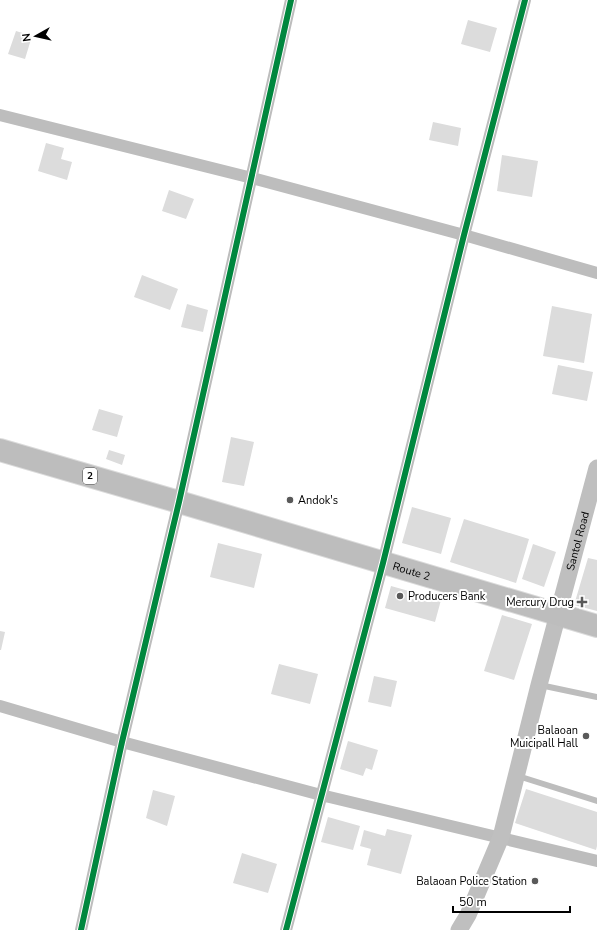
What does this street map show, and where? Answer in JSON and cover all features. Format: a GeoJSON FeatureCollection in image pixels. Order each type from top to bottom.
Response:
{"type":"FeatureCollection","features":[{"type":"Feature","properties":{"kind":"highway","name":"2"},"geometry":{"type":"LineString","coordinates":[[0,450],[180,502]]}},
{"type":"Feature","properties":{"kind":"highway","name":"Route 2"},"geometry":{"type":"LineString","coordinates":[[180,502],[597,626]]}},
{"type":"Feature","properties":{"kind":"main road","name":"Santol Road"},"geometry":{"type":"LineString","coordinates":[[459,930],[468,914],[501,837],[539,685],[597,468]]}},
{"type":"Feature","properties":{"kind":"street"},"geometry":{"type":"LineString","coordinates":[[81,930],[122,742],[180,502],[291,0]]}},
{"type":"Feature","properties":{"kind":"street"},"geometry":{"type":"LineString","coordinates":[[286,930],[383,563],[464,235],[525,0]]}},
{"type":"Feature","properties":{"kind":"street"},"geometry":{"type":"LineString","coordinates":[[0,115],[252,178],[464,235],[597,273]]}},
{"type":"Feature","properties":{"kind":"street"},"geometry":{"type":"LineString","coordinates":[[0,706],[122,742],[321,795],[597,861]]}},
{"type":"Feature","properties":{"kind":"lane"},"geometry":{"type":"LineString","coordinates":[[539,685],[597,697]]}},
{"type":"Feature","properties":{"kind":"lane"},"geometry":{"type":"LineString","coordinates":[[516,776],[597,801]]}},
{"type":"Feature","properties":{"kind":"building"},"geometry":{"type":"Polygon","coordinates":[[[468,20],[497,28],[490,52],[461,44],[468,20]]]}},
{"type":"Feature","properties":{"kind":"building"},"geometry":{"type":"Polygon","coordinates":[[[16,31],[32,36],[25,59],[8,54],[16,31]]]}},
{"type":"Feature","properties":{"kind":"building"},"geometry":{"type":"Polygon","coordinates":[[[433,122],[461,128],[458,146],[429,140],[433,122]]]}},
{"type":"Feature","properties":{"kind":"building"},"geometry":{"type":"Polygon","coordinates":[[[46,143],[64,148],[61,159],[72,162],[67,180],[38,171],[46,143]]]}},
{"type":"Feature","properties":{"kind":"building"},"geometry":{"type":"Polygon","coordinates":[[[502,155],[538,161],[532,197],[497,191],[502,155]]]}},
{"type":"Feature","properties":{"kind":"building"},"geometry":{"type":"Polygon","coordinates":[[[169,190],[194,199],[186,219],[162,211],[169,190]]]}},
{"type":"Feature","properties":{"kind":"building"},"geometry":{"type":"Polygon","coordinates":[[[142,275],[178,289],[170,310],[134,297],[142,275]]]}},
{"type":"Feature","properties":{"kind":"building"},"geometry":{"type":"Polygon","coordinates":[[[187,304],[208,310],[203,332],[181,327],[187,304]]]}},
{"type":"Feature","properties":{"kind":"building"},"geometry":{"type":"Polygon","coordinates":[[[552,306],[592,314],[584,363],[543,356],[552,306]]]}},
{"type":"Feature","properties":{"kind":"building"},"geometry":{"type":"Polygon","coordinates":[[[558,365],[593,372],[587,401],[552,394],[558,365]]]}},
{"type":"Feature","properties":{"kind":"building"},"geometry":{"type":"Polygon","coordinates":[[[99,409],[123,416],[117,437],[92,430],[99,409]]]}},
{"type":"Feature","properties":{"kind":"building"},"geometry":{"type":"Polygon","coordinates":[[[231,437],[254,442],[244,486],[222,482],[231,437]]]}},
{"type":"Feature","properties":{"kind":"building"},"geometry":{"type":"Polygon","coordinates":[[[109,450],[125,455],[122,465],[106,459],[109,450]]]}},
{"type":"Feature","properties":{"kind":"building"},"geometry":{"type":"Polygon","coordinates":[[[412,507],[451,518],[441,554],[402,543],[412,507]]]}},
{"type":"Feature","properties":{"kind":"building"},"geometry":{"type":"Polygon","coordinates":[[[464,519],[529,539],[516,583],[450,562],[464,519]]]}},
{"type":"Feature","properties":{"kind":"building"},"geometry":{"type":"Polygon","coordinates":[[[218,543],[262,554],[254,588],[210,577],[218,543]]]}},
{"type":"Feature","properties":{"kind":"building"},"geometry":{"type":"Polygon","coordinates":[[[533,544],[556,552],[544,587],[522,579],[533,544]]]}},
{"type":"Feature","properties":{"kind":"building"},"geometry":{"type":"Polygon","coordinates":[[[588,558],[597,560],[597,611],[574,605],[588,558]]]}},
{"type":"Feature","properties":{"kind":"building"},"geometry":{"type":"Polygon","coordinates":[[[391,586],[441,600],[435,622],[385,608],[391,586]]]}},
{"type":"Feature","properties":{"kind":"building"},"geometry":{"type":"Polygon","coordinates":[[[502,615],[532,624],[514,680],[484,671],[502,615]]]}},
{"type":"Feature","properties":{"kind":"building"},"geometry":{"type":"Polygon","coordinates":[[[0,631],[5,632],[1,650],[0,650],[0,631]]]}},
{"type":"Feature","properties":{"kind":"building"},"geometry":{"type":"Polygon","coordinates":[[[279,664],[318,674],[310,704],[271,694],[279,664]]]}},
{"type":"Feature","properties":{"kind":"building"},"geometry":{"type":"Polygon","coordinates":[[[374,676],[397,681],[391,707],[368,702],[374,676]]]}},
{"type":"Feature","properties":{"kind":"building"},"geometry":{"type":"Polygon","coordinates":[[[348,741],[378,750],[372,770],[366,768],[363,776],[340,769],[348,741]]]}},
{"type":"Feature","properties":{"kind":"building"},"geometry":{"type":"Polygon","coordinates":[[[526,789],[597,812],[596,850],[515,823],[526,789]]]}},
{"type":"Feature","properties":{"kind":"building"},"geometry":{"type":"Polygon","coordinates":[[[153,790],[175,796],[167,826],[146,818],[153,790]]]}},
{"type":"Feature","properties":{"kind":"building"},"geometry":{"type":"Polygon","coordinates":[[[328,817],[360,826],[353,850],[321,842],[328,817]]]}},
{"type":"Feature","properties":{"kind":"building"},"geometry":{"type":"Polygon","coordinates":[[[387,829],[412,835],[401,874],[367,865],[371,849],[360,846],[364,830],[385,836],[387,829]]]}},
{"type":"Feature","properties":{"kind":"building"},"geometry":{"type":"Polygon","coordinates":[[[242,853],[277,864],[268,893],[233,883],[242,853]]]}},
{"type":"Feature","properties":{"kind":"cycle path"},"geometry":{"type":"LineString","coordinates":[[81,930],[122,742],[179,502],[291,0]]}},
{"type":"Feature","properties":{"kind":"cycle path"},"geometry":{"type":"LineString","coordinates":[[286,930],[383,563],[464,235],[525,0]]}},
{"type":"Feature","properties":{"kind":"place","name":"Andok's"},"geometry":{"type":"Point","coordinates":[290,500]}},
{"type":"Feature","properties":{"kind":"place","name":"Producers Bank"},"geometry":{"type":"Point","coordinates":[400,596]}},
{"type":"Feature","properties":{"kind":"place","name":"Mercury Drug"},"geometry":{"type":"Point","coordinates":[582,602]}},
{"type":"Feature","properties":{"kind":"place","name":"Balaoan Muicipall Hall"},"geometry":{"type":"Point","coordinates":[586,736]}},
{"type":"Feature","properties":{"kind":"place","name":"Balaoan Police Station"},"geometry":{"type":"Point","coordinates":[535,881]}}]}
